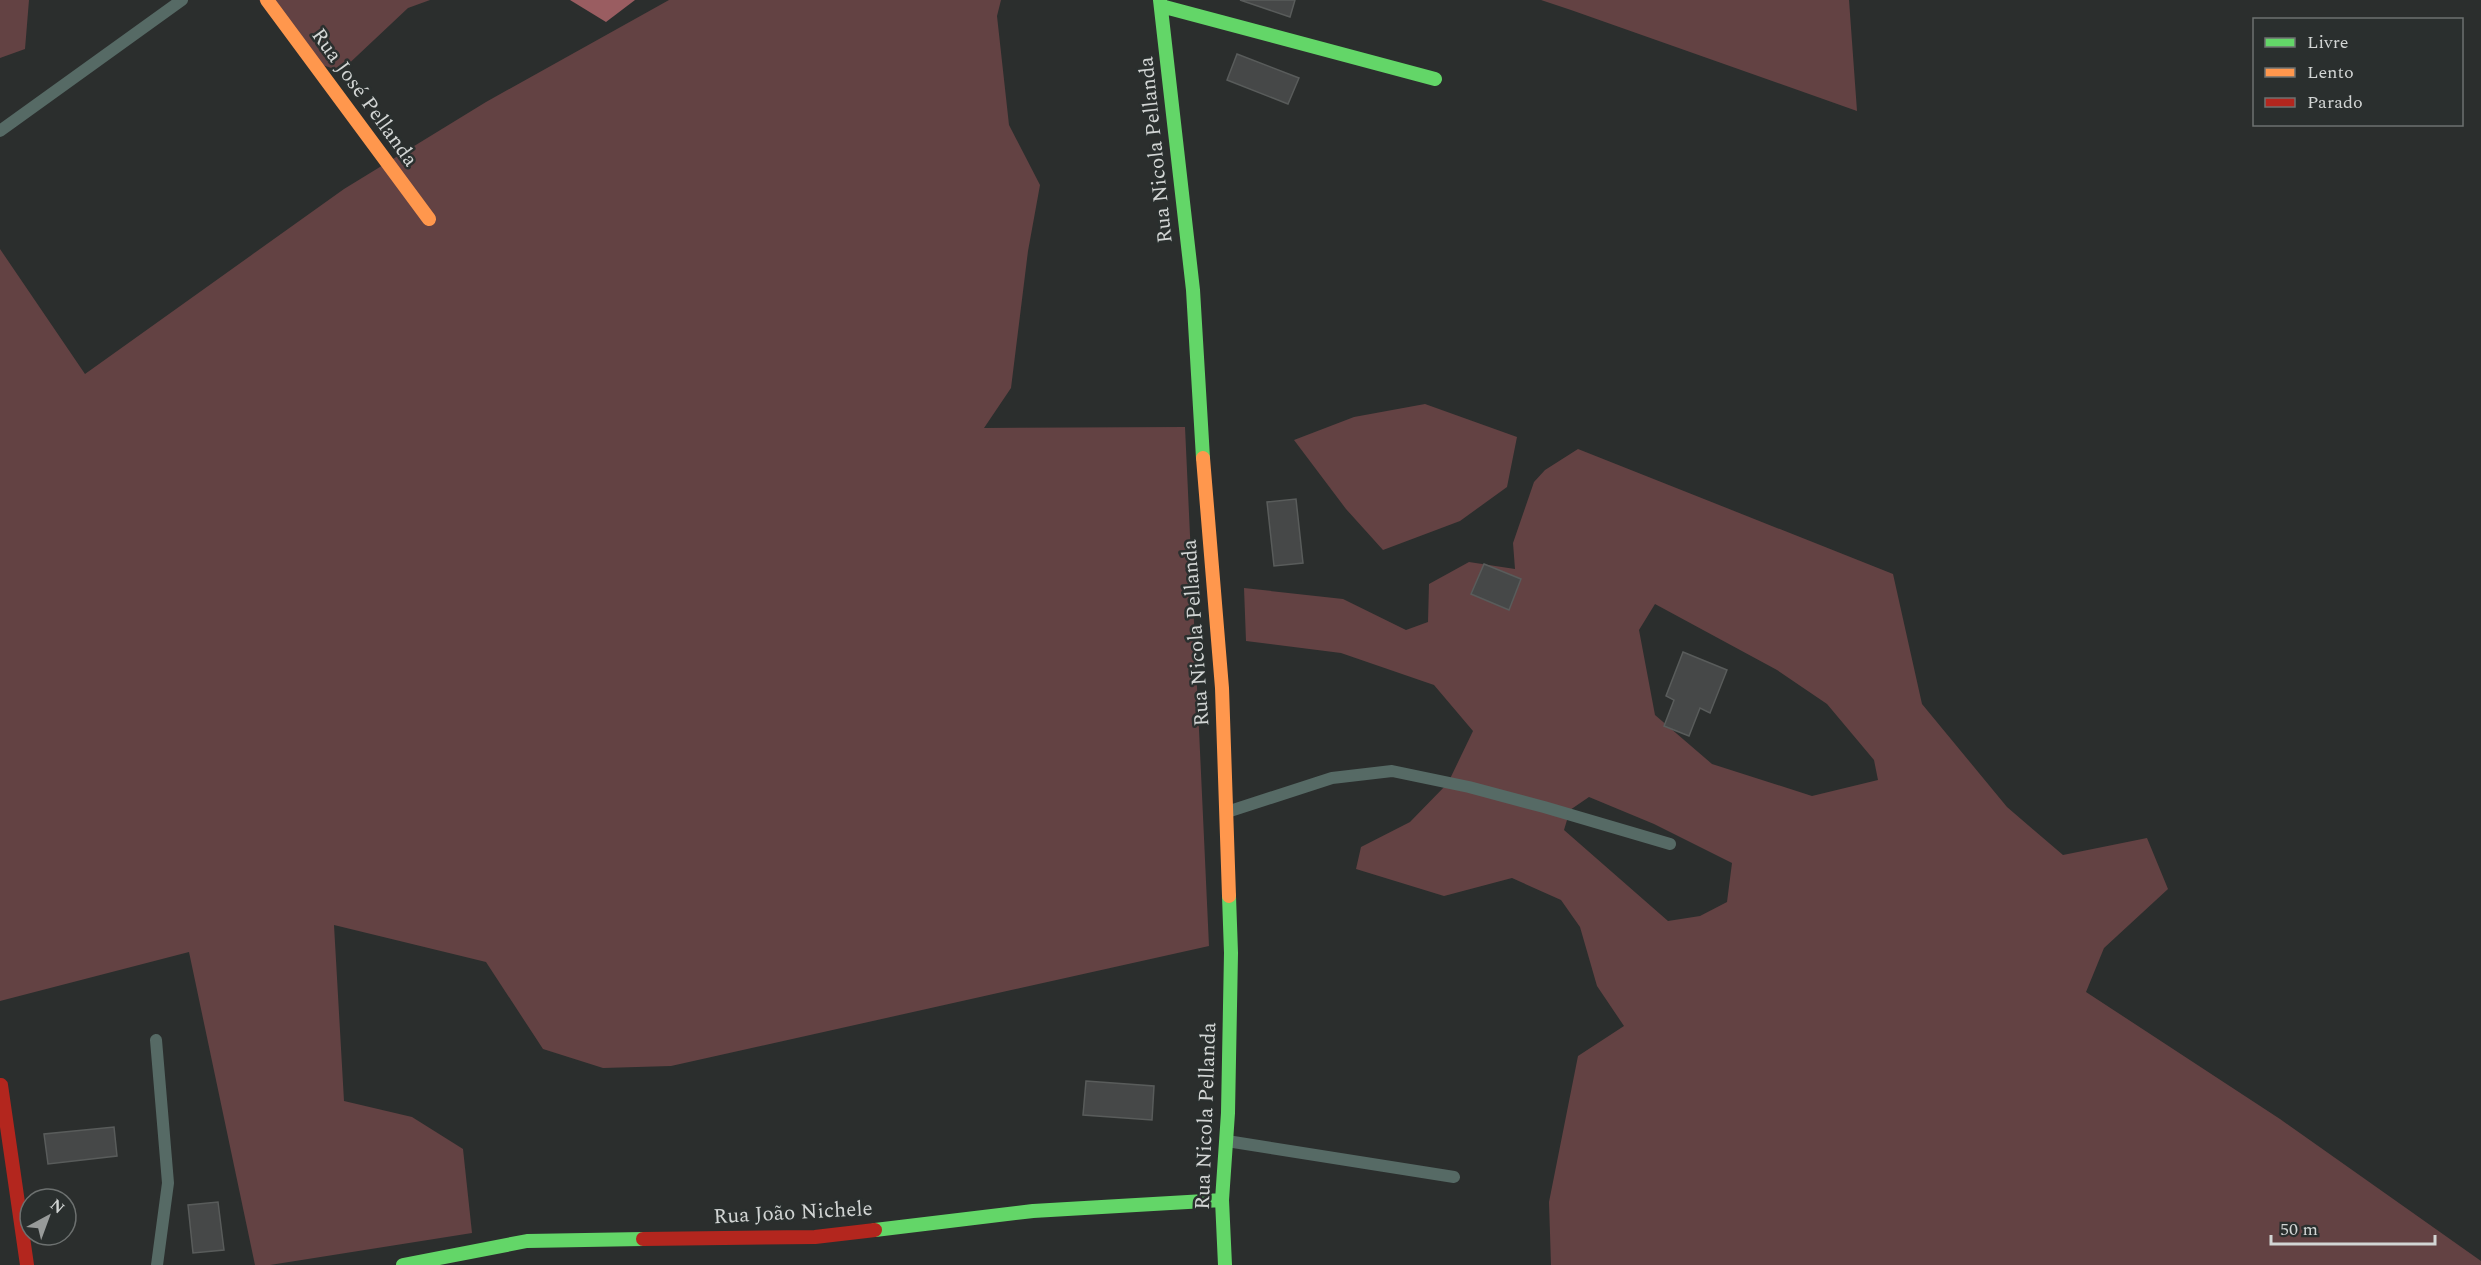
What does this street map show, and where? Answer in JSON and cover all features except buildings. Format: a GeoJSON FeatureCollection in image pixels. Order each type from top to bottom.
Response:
{"type":"FeatureCollection","features":[{"type":"Feature","properties":{"kind":"street","name":"Rua José Pellanda"},"geometry":{"type":"LineString","coordinates":[[267,0],[429,219]]}},
{"type":"Feature","properties":{"kind":"street"},"geometry":{"type":"LineString","coordinates":[[1160,3],[1435,79]]}},
{"type":"Feature","properties":{"kind":"street","name":"Rua Nicola Pellanda"},"geometry":{"type":"LineString","coordinates":[[1160,3],[1193,290],[1201,432],[1222,688],[1231,953],[1226,1141],[1222,1200],[1225,1265]]}},
{"type":"Feature","properties":{"kind":"street"},"geometry":{"type":"LineString","coordinates":[[1,1085],[27,1265]]}},
{"type":"Feature","properties":{"kind":"street","name":"Rua João Nichele"},"geometry":{"type":"LineString","coordinates":[[403,1265],[527,1241],[815,1236],[1033,1211],[1222,1200]]}},
{"type":"Feature","properties":{"kind":"lane"},"geometry":{"type":"LineString","coordinates":[[0,131],[182,0]]}},
{"type":"Feature","properties":{"kind":"lane"},"geometry":{"type":"LineString","coordinates":[[1226,813],[1332,778],[1392,771],[1533,804],[1670,844]]}},
{"type":"Feature","properties":{"kind":"lane"},"geometry":{"type":"LineString","coordinates":[[156,1040],[168,1183],[157,1265]]}},
{"type":"Feature","properties":{"kind":"lane"},"geometry":{"type":"LineString","coordinates":[[1226,1141],[1454,1177]]}},
{"type":"Feature","properties":{"kind":"shaded area"},"geometry":{"type":"Polygon","coordinates":[[[0,0],[29,0],[25,49],[0,58],[0,0]]]}},
{"type":"Feature","properties":{"kind":"shaded area"},"geometry":{"type":"Polygon","coordinates":[[[259,0],[430,0],[408,8],[341,71],[303,59],[259,0]]]}},
{"type":"Feature","properties":{"kind":"shaded area"},"geometry":{"type":"Polygon","coordinates":[[[570,0],[635,0],[606,22],[570,0]]]}},
{"type":"Feature","properties":{"kind":"shaded area"},"geometry":{"type":"Polygon","coordinates":[[[669,0],[1001,0],[997,16],[1009,125],[1040,185],[1028,251],[1011,388],[984,428],[1185,427],[1209,946],[671,1066],[603,1068],[543,1049],[486,962],[334,925],[344,1101],[412,1117],[463,1149],[472,1233],[270,1265],[255,1265],[189,952],[0,1001],[0,249],[85,374],[344,189],[486,102],[669,0]]]}},
{"type":"Feature","properties":{"kind":"shaded area"},"geometry":{"type":"Polygon","coordinates":[[[1541,0],[1849,0],[1857,111],[1571,10],[1541,0]]]}},
{"type":"Feature","properties":{"kind":"shaded area"},"geometry":{"type":"Polygon","coordinates":[[[1425,404],[1517,437],[1507,487],[1460,521],[1383,550],[1346,509],[1294,440],[1354,417],[1425,404]]]}},
{"type":"Feature","properties":{"kind":"shaded area"},"geometry":{"type":"Polygon","coordinates":[[[1578,449],[1893,574],[1922,704],[2007,807],[2063,855],[2147,838],[2168,889],[2104,948],[2086,992],[2280,1119],[2481,1261],[2481,1265],[1551,1265],[1549,1202],[1578,1056],[1624,1026],[1597,986],[1580,927],[1561,900],[1512,878],[1444,896],[1356,869],[1361,847],[1410,822],[1448,783],[1473,731],[1434,685],[1341,653],[1246,641],[1244,588],[1343,599],[1406,630],[1428,622],[1429,584],[1469,562],[1515,569],[1513,543],[1534,482],[1545,470],[1578,449]],[[1655,604],[1639,630],[1655,715],[1712,764],[1812,796],[1878,780],[1874,760],[1827,704],[1777,670],[1655,604]],[[1589,797],[1570,810],[1564,830],[1668,921],[1700,916],[1727,902],[1732,863],[1654,824],[1589,797]]]}},
{"type":"Feature","properties":{"kind":"traffic: fast"},"geometry":{"type":"LineString","coordinates":[[1160,0],[1193,290],[1203,458]]}},
{"type":"Feature","properties":{"kind":"traffic: fast"},"geometry":{"type":"LineString","coordinates":[[1161,6],[1435,79]]}},
{"type":"Feature","properties":{"kind":"traffic: fast"},"geometry":{"type":"LineString","coordinates":[[1225,1265],[1222,1200],[1228,1113],[1231,953],[1229,896]]}},
{"type":"Feature","properties":{"kind":"traffic: fast"},"geometry":{"type":"LineString","coordinates":[[875,1230],[1033,1211],[1222,1200]]}},
{"type":"Feature","properties":{"kind":"traffic: fast"},"geometry":{"type":"LineString","coordinates":[[403,1265],[527,1241],[643,1239]]}},
{"type":"Feature","properties":{"kind":"traffic: slow"},"geometry":{"type":"LineString","coordinates":[[267,0],[429,219]]}},
{"type":"Feature","properties":{"kind":"traffic: slow"},"geometry":{"type":"LineString","coordinates":[[1203,458],[1222,688],[1229,896]]}},
{"type":"Feature","properties":{"kind":"traffic: jam"},"geometry":{"type":"LineString","coordinates":[[1,1085],[27,1265]]}},
{"type":"Feature","properties":{"kind":"traffic: jam"},"geometry":{"type":"LineString","coordinates":[[643,1239],[815,1237],[875,1230]]}}]}
